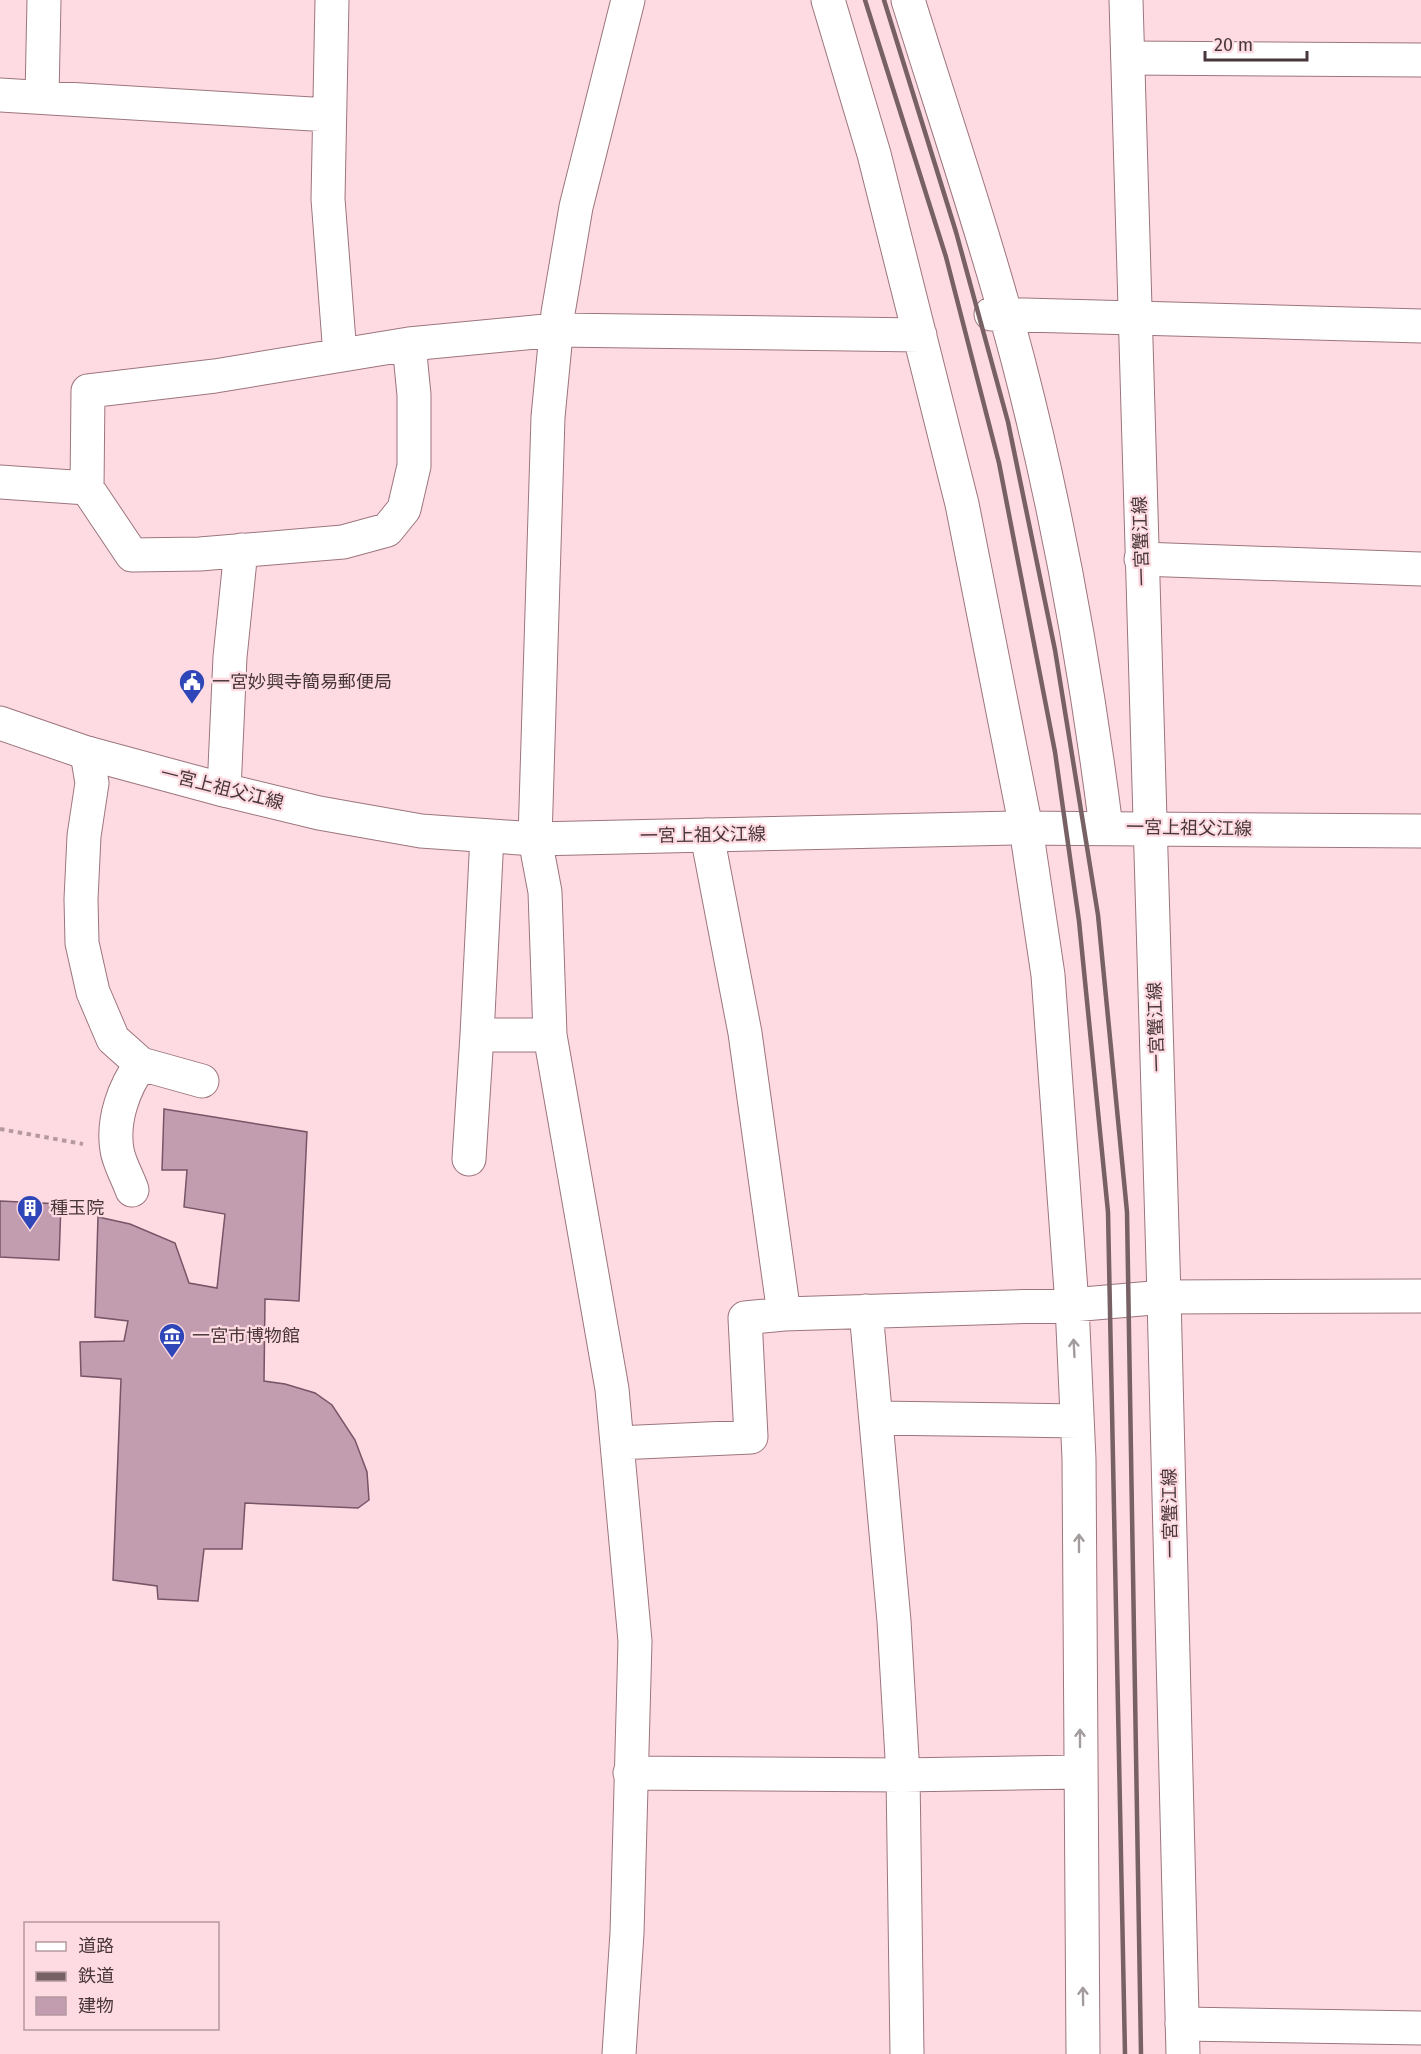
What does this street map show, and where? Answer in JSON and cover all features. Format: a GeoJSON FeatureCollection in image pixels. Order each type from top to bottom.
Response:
{"type":"FeatureCollection","features":[{"type":"Feature","properties":{"kind":"street"},"geometry":{"type":"LineString","coordinates":[[42,97],[44,0]]}},
{"type":"Feature","properties":{"kind":"street"},"geometry":{"type":"LineString","coordinates":[[332,0],[328,199],[340,355]]}},
{"type":"Feature","properties":{"kind":"street"},"geometry":{"type":"LineString","coordinates":[[619,2054],[627,1933],[635,1641],[612,1389],[583,1209],[550,1035],[545,892],[535,839],[548,417],[556,330],[576,207],[628,0]]}},
{"type":"Feature","properties":{"kind":"street"},"geometry":{"type":"LineString","coordinates":[[828,0],[874,154],[963,504],[1026,828],[1048,975],[1072,1305],[1077,1421],[1083,2054]]}},
{"type":"Feature","properties":{"kind":"street"},"geometry":{"type":"LineString","coordinates":[[908,0],[1053,513],[1089,698],[1106,827]]}},
{"type":"Feature","properties":{"kind":"street","name":"一宮蟹江線"},"geometry":{"type":"LineString","coordinates":[[1126,0],[1183,2039]]}},
{"type":"Feature","properties":{"kind":"street"},"geometry":{"type":"LineString","coordinates":[[1128,58],[1421,60]]}},
{"type":"Feature","properties":{"kind":"street"},"geometry":{"type":"LineString","coordinates":[[0,95],[329,115]]}},
{"type":"Feature","properties":{"kind":"street"},"geometry":{"type":"LineString","coordinates":[[998,314],[1134,316],[1421,326]]}},
{"type":"Feature","properties":{"kind":"street"},"geometry":{"type":"LineString","coordinates":[[409,344],[414,395],[414,466],[404,509],[387,530],[343,542],[132,555],[87,488],[88,391],[215,376],[409,344],[556,330],[920,335]]}},
{"type":"Feature","properties":{"kind":"street"},"geometry":{"type":"LineString","coordinates":[[0,482],[87,488]]}},
{"type":"Feature","properties":{"kind":"street"},"geometry":{"type":"LineString","coordinates":[[224,790],[230,657],[241,550]]}},
{"type":"Feature","properties":{"kind":"street"},"geometry":{"type":"LineString","coordinates":[[1141,559],[1421,569]]}},
{"type":"Feature","properties":{"kind":"street","name":"一宮上祖父江線"},"geometry":{"type":"LineString","coordinates":[[0,723],[87,753],[224,790],[319,813],[421,831],[535,839],[1106,827],[1421,831]]}},
{"type":"Feature","properties":{"kind":"street"},"geometry":{"type":"LineString","coordinates":[[87,753],[92,783],[84,836],[82,943],[93,992],[112,1039],[141,1064],[202,1081]]}},
{"type":"Feature","properties":{"kind":"street"},"geometry":{"type":"LineString","coordinates":[[707,835],[746,1033],[784,1314]]}},
{"type":"Feature","properties":{"kind":"street"},"geometry":{"type":"LineString","coordinates":[[469,1159],[487,836]]}},
{"type":"Feature","properties":{"kind":"street"},"geometry":{"type":"LineString","coordinates":[[477,1035],[550,1035]]}},
{"type":"Feature","properties":{"kind":"street"},"geometry":{"type":"LineString","coordinates":[[132,1190],[117,1150],[119,1108],[131,1078],[141,1064]]}},
{"type":"Feature","properties":{"kind":"street"},"geometry":{"type":"LineString","coordinates":[[618,1443],[751,1437],[745,1318],[784,1314],[1072,1305],[1164,1297],[1421,1296]]}},
{"type":"Feature","properties":{"kind":"street"},"geometry":{"type":"LineString","coordinates":[[867,1311],[894,1621],[903,1775],[907,2054]]}},
{"type":"Feature","properties":{"kind":"street"},"geometry":{"type":"LineString","coordinates":[[876,1418],[1077,1421]]}},
{"type":"Feature","properties":{"kind":"street"},"geometry":{"type":"LineString","coordinates":[[630,1773],[903,1775],[1080,1772]]}},
{"type":"Feature","properties":{"kind":"street"},"geometry":{"type":"LineString","coordinates":[[1183,2039],[1421,2028]]}},
{"type":"Feature","properties":{"kind":"path"},"geometry":{"type":"LineString","coordinates":[[0,1129],[117,1150]]}},
{"type":"Feature","properties":{"kind":"building","name":"一宮市博物館"},"geometry":{"type":"Polygon","coordinates":[[[164,1109],[307,1132],[299,1301],[265,1299],[264,1381],[285,1384],[315,1393],[332,1405],[355,1440],[367,1472],[369,1500],[358,1508],[245,1503],[242,1549],[204,1549],[198,1601],[158,1599],[157,1586],[113,1580],[121,1379],[81,1376],[80,1342],[124,1341],[128,1321],[95,1317],[98,1217],[130,1224],[175,1243],[189,1283],[217,1288],[225,1214],[184,1207],[187,1170],[162,1170],[164,1109]]]}},
{"type":"Feature","properties":{"kind":"building","name":"種玉院"},"geometry":{"type":"Polygon","coordinates":[[[0,1201],[61,1204],[59,1260],[0,1257],[0,1201]]]}},
{"type":"Feature","properties":{"kind":"railway"},"geometry":{"type":"LineString","coordinates":[[865,0],[946,257],[999,463],[1055,752],[1079,921],[1108,1212],[1125,2054]]}},
{"type":"Feature","properties":{"kind":"railway"},"geometry":{"type":"LineString","coordinates":[[884,0],[956,232],[1008,422],[1055,650],[1098,915],[1127,1212],[1141,2054]]}},
{"type":"Feature","properties":{"kind":"place","name":"一宮妙興寺簡易郵便局"},"geometry":{"type":"Point","coordinates":[192,705]}},
{"type":"Feature","properties":{"kind":"place","name":"種玉院"},"geometry":{"type":"Point","coordinates":[30,1231]}},
{"type":"Feature","properties":{"kind":"place","name":"一宮市博物館"},"geometry":{"type":"Point","coordinates":[172,1359]}}]}
